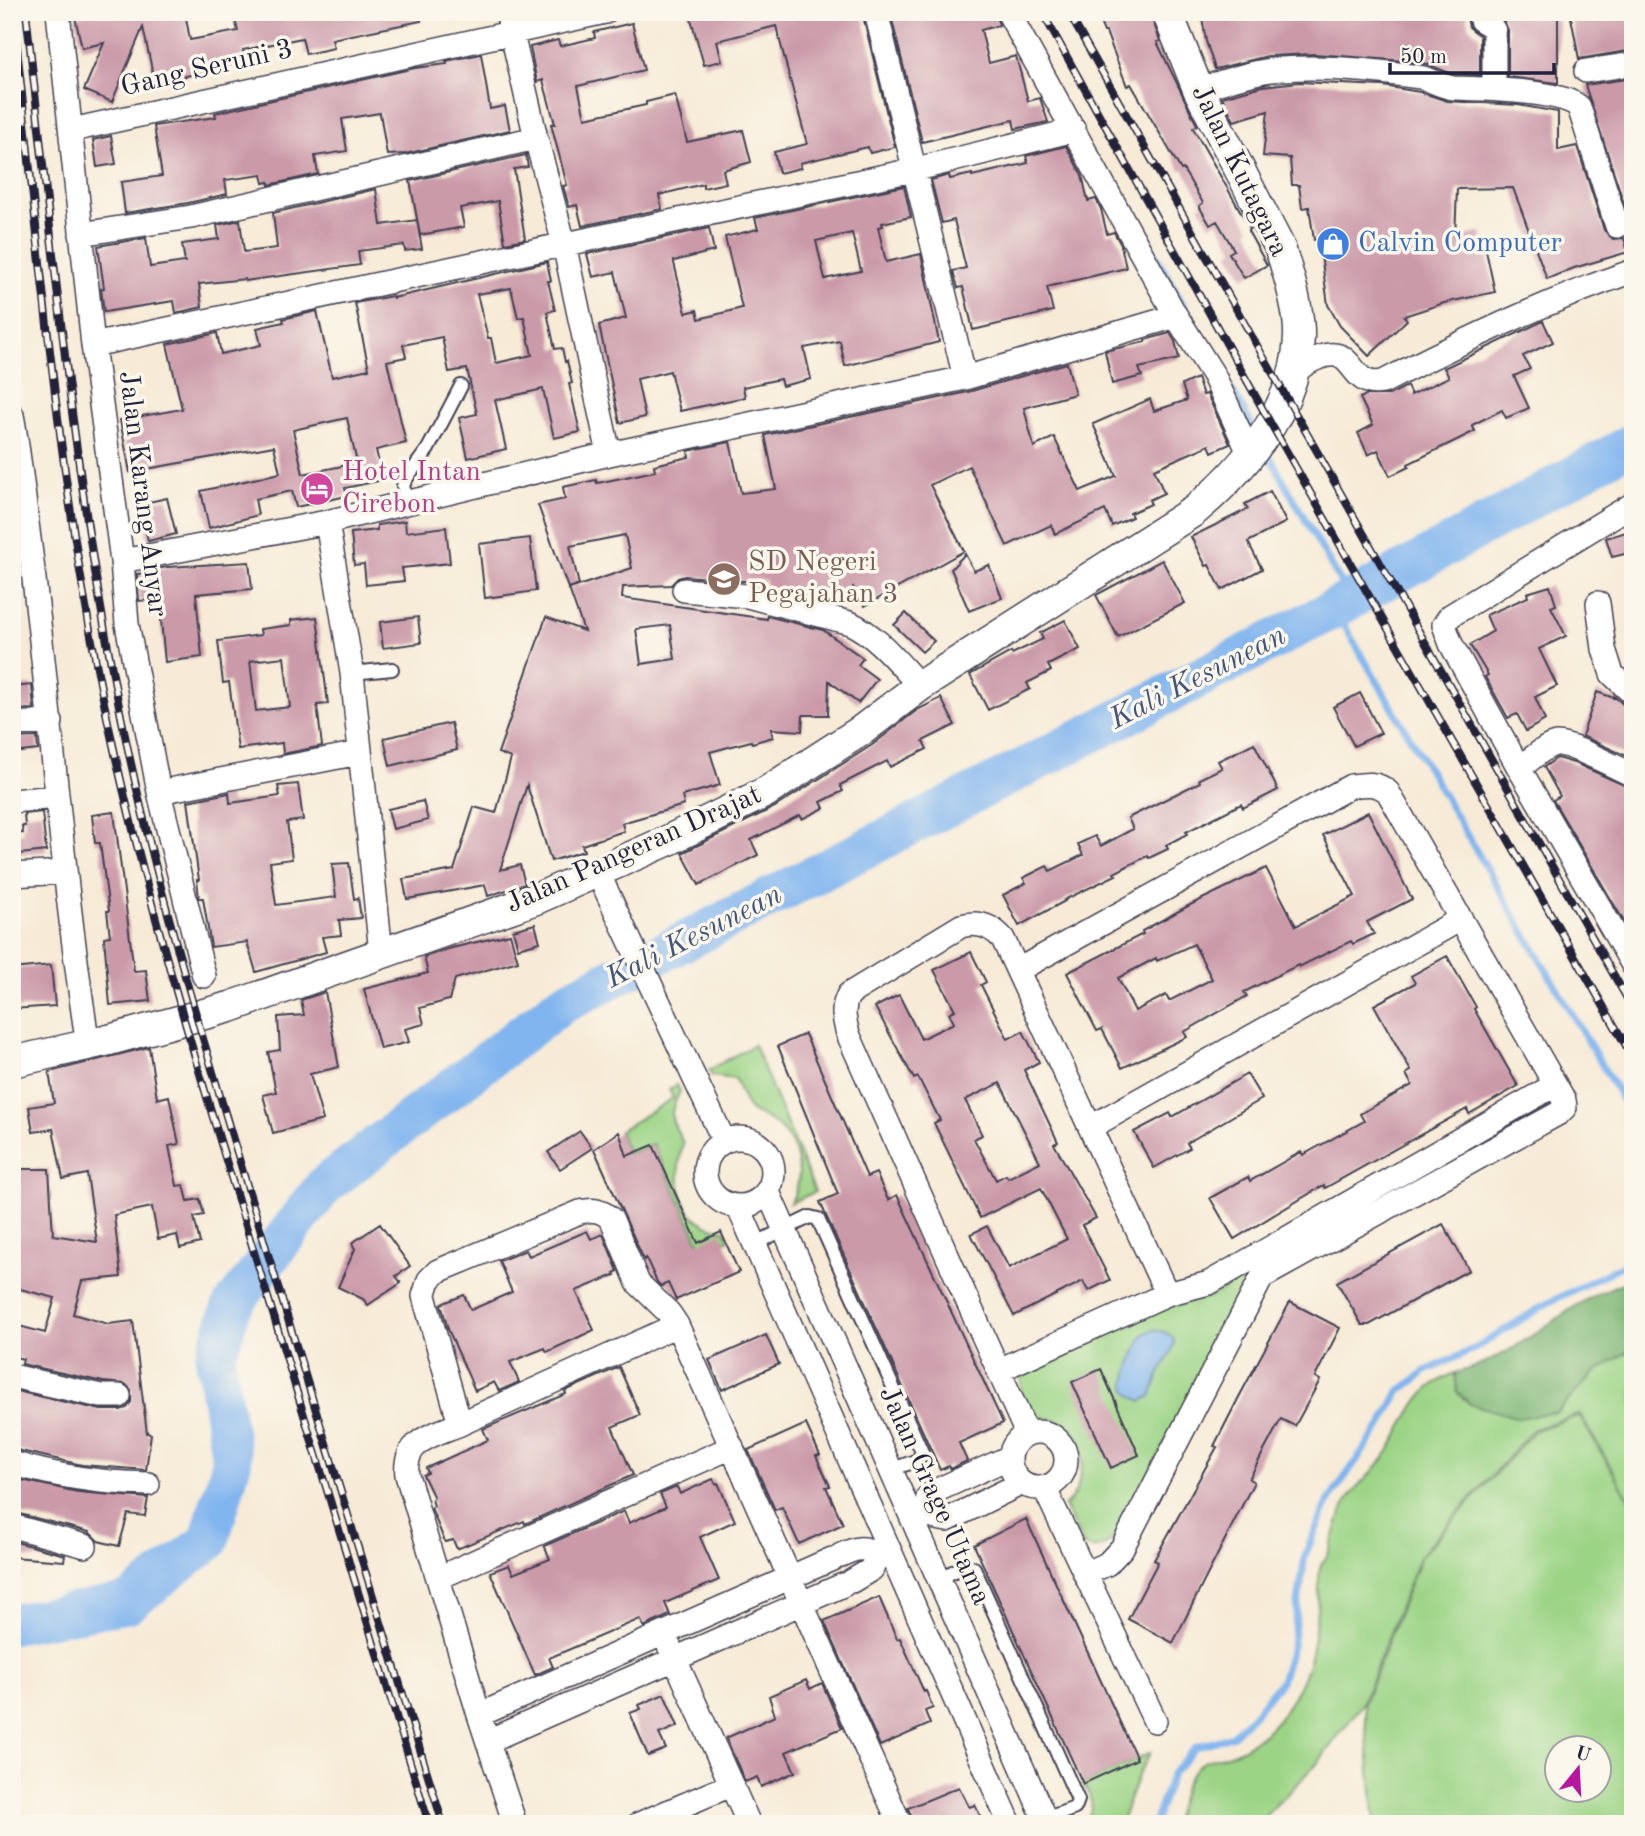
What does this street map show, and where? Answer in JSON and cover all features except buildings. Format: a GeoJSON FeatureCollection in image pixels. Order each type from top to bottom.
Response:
{"type":"FeatureCollection","features":[{"type":"Feature","properties":{"kind":"street","name":"Jalan Karang Anyar"},"geometry":{"type":"LineString","coordinates":[[58,12],[78,129],[81,234],[122,561],[127,624],[159,792],[204,976]]}},
{"type":"Feature","properties":{"kind":"street","name":"Gang Seruni 3"},"geometry":{"type":"LineString","coordinates":[[78,129],[508,26],[605,12]]}},
{"type":"Feature","properties":{"kind":"street"},"geometry":{"type":"LineString","coordinates":[[876,12],[912,170],[965,377]]}},
{"type":"Feature","properties":{"kind":"street"},"geometry":{"type":"LineString","coordinates":[[1008,12],[1176,316],[1258,444]]}},
{"type":"Feature","properties":{"kind":"street","name":"Jalan Kutagara"},"geometry":{"type":"LineString","coordinates":[[1167,12],[1198,89],[1280,248],[1289,275],[1299,334]]}},
{"type":"Feature","properties":{"kind":"street"},"geometry":{"type":"LineString","coordinates":[[1480,12],[1481,20],[1494,31],[1494,88]]}},
{"type":"Feature","properties":{"kind":"street"},"geometry":{"type":"LineString","coordinates":[[508,26],[564,244],[609,454]]}},
{"type":"Feature","properties":{"kind":"street"},"geometry":{"type":"LineString","coordinates":[[1586,71],[1633,64]]}},
{"type":"Feature","properties":{"kind":"street"},"geometry":{"type":"LineString","coordinates":[[1198,89],[1278,69],[1374,70],[1424,78],[1452,88],[1494,88],[1567,100],[1579,107],[1617,226]]}},
{"type":"Feature","properties":{"kind":"street"},"geometry":{"type":"LineString","coordinates":[[93,345],[912,170],[1074,130]]}},
{"type":"Feature","properties":{"kind":"street"},"geometry":{"type":"LineString","coordinates":[[81,234],[191,217],[536,138]]}},
{"type":"Feature","properties":{"kind":"street"},"geometry":{"type":"LineString","coordinates":[[1294,372],[1320,357],[1341,357],[1349,362],[1364,382],[1382,382],[1514,317],[1585,287],[1633,271]]}},
{"type":"Feature","properties":{"kind":"street"},"geometry":{"type":"LineString","coordinates":[[122,561],[327,522],[609,454],[965,377],[1176,316]]}},
{"type":"Feature","properties":{"kind":"street","name":"Jalan Pangeran Drajat"},"geometry":{"type":"LineString","coordinates":[[12,1062],[97,1043],[230,1007],[537,899],[598,873],[765,792],[862,730],[920,687],[1194,511],[1258,444],[1285,396],[1294,372],[1299,334]]}},
{"type":"Feature","properties":{"kind":"street"},"geometry":{"type":"LineString","coordinates":[[12,415],[21,542],[51,722],[73,949],[97,1043]]}},
{"type":"Feature","properties":{"kind":"street"},"geometry":{"type":"LineString","coordinates":[[1633,504],[1450,616],[1444,625],[1451,644],[1519,768],[1633,965]]}},
{"type":"Feature","properties":{"kind":"street"},"geometry":{"type":"LineString","coordinates":[[327,522],[352,673],[381,953]]}},
{"type":"Feature","properties":{"kind":"street"},"geometry":{"type":"LineString","coordinates":[[684,590],[747,596],[850,623],[878,641],[920,687]]}},
{"type":"Feature","properties":{"kind":"street"},"geometry":{"type":"LineString","coordinates":[[1598,603],[1604,649],[1612,674],[1633,694]]}},
{"type":"Feature","properties":{"kind":"street"},"geometry":{"type":"LineString","coordinates":[[12,724],[51,722]]}},
{"type":"Feature","properties":{"kind":"street"},"geometry":{"type":"LineString","coordinates":[[1519,768],[1549,746],[1557,744],[1573,747],[1633,775]]}},
{"type":"Feature","properties":{"kind":"street"},"geometry":{"type":"LineString","coordinates":[[159,792],[359,753]]}},
{"type":"Feature","properties":{"kind":"street"},"geometry":{"type":"LineString","coordinates":[[1018,970],[1351,786],[1365,783],[1381,786],[1388,792],[1564,1100],[1563,1110],[1262,1277],[1122,1548],[1107,1564],[1085,1574]]}},
{"type":"Feature","properties":{"kind":"street"},"geometry":{"type":"LineString","coordinates":[[12,801],[57,797]]}},
{"type":"Feature","properties":{"kind":"street"},"geometry":{"type":"LineString","coordinates":[[12,875],[65,872]]}},
{"type":"Feature","properties":{"kind":"street"},"geometry":{"type":"LineString","coordinates":[[598,873],[724,1141]]}},
{"type":"Feature","properties":{"kind":"street"},"geometry":{"type":"LineString","coordinates":[[1091,1127],[1461,919]]}},
{"type":"Feature","properties":{"kind":"street"},"geometry":{"type":"LineString","coordinates":[[1027,1434],[848,1034],[844,1003],[849,994],[961,926],[970,924],[996,930],[1018,970],[1167,1294]]}},
{"type":"Feature","properties":{"kind":"street"},"geometry":{"type":"LineString","coordinates":[[999,1370],[1167,1294],[1209,1283],[1555,1085]]}},
{"type":"Feature","properties":{"kind":"street"},"geometry":{"type":"LineString","coordinates":[[746,1138],[766,1150],[774,1171],[772,1182],[768,1192],[749,1205],[738,1206],[723,1202],[711,1193],[705,1179],[705,1164],[712,1150],[724,1141],[746,1138]]}},
{"type":"Feature","properties":{"kind":"street","name":"Jalan Grage Utama"},"geometry":{"type":"LineString","coordinates":[[768,1192],[890,1470],[918,1513],[938,1579],[1046,1822]]}},
{"type":"Feature","properties":{"kind":"street"},"geometry":{"type":"LineString","coordinates":[[738,1206],[882,1551],[1010,1824]]}},
{"type":"Feature","properties":{"kind":"street"},"geometry":{"type":"LineString","coordinates":[[460,1424],[424,1296],[429,1279],[438,1270],[580,1212],[593,1209],[605,1213],[612,1220],[638,1283],[677,1325],[900,1824]]}},
{"type":"Feature","properties":{"kind":"street"},"geometry":{"type":"LineString","coordinates":[[1253,1256],[1262,1277]]}},
{"type":"Feature","properties":{"kind":"street"},"geometry":{"type":"LineString","coordinates":[[515,1824],[479,1715],[407,1475],[405,1460],[424,1439],[677,1325]]}},
{"type":"Feature","properties":{"kind":"street"},"geometry":{"type":"LineString","coordinates":[[12,1376],[101,1396],[119,1396]]}},
{"type":"Feature","properties":{"kind":"street"},"geometry":{"type":"LineString","coordinates":[[918,1513],[947,1520],[1033,1485],[1055,1482],[1063,1471],[1066,1458],[1062,1446],[1053,1436],[1040,1432],[1027,1434],[1018,1440],[1010,1457],[1011,1467],[1015,1476],[1033,1485],[1085,1574],[1155,1721]]}},
{"type":"Feature","properties":{"kind":"street"},"geometry":{"type":"LineString","coordinates":[[438,1578],[732,1447]]}},
{"type":"Feature","properties":{"kind":"street"},"geometry":{"type":"LineString","coordinates":[[488,1741],[848,1583],[872,1569],[882,1551],[918,1513],[933,1492],[1010,1457]]}},
{"type":"Feature","properties":{"kind":"street"},"geometry":{"type":"LineString","coordinates":[[12,1463],[52,1475],[86,1481],[148,1484]]}},
{"type":"Feature","properties":{"kind":"street"},"geometry":{"type":"LineString","coordinates":[[12,1526],[85,1546]]}},
{"type":"Feature","properties":{"kind":"street"},"geometry":{"type":"LineString","coordinates":[[479,1715],[836,1557],[862,1548],[882,1551]]}},
{"type":"Feature","properties":{"kind":"street"},"geometry":{"type":"LineString","coordinates":[[663,1633],[749,1824]]}},
{"type":"Feature","properties":{"kind":"street"},"geometry":{"type":"LineString","coordinates":[[639,1824],[731,1785]]}},
{"type":"Feature","properties":{"kind":"lane"},"geometry":{"type":"LineString","coordinates":[[407,502],[403,486],[406,479],[428,450],[461,386]]}},
{"type":"Feature","properties":{"kind":"lane"},"geometry":{"type":"LineString","coordinates":[[352,673],[392,669]]}},
{"type":"Feature","properties":{"kind":"lane"},"geometry":{"type":"LineString","coordinates":[[754,1244],[810,1216],[818,1219],[922,1452],[918,1460],[890,1470]]}},
{"type":"Feature","properties":{"kind":"lane"},"geometry":{"type":"LineString","coordinates":[[938,1579],[967,1565],[975,1568],[1078,1800],[1075,1808],[1046,1822]]}},
{"type":"Feature","properties":{"kind":"green space"},"geometry":{"type":"Polygon","coordinates":[[[754,1045],[815,1192],[790,1203],[795,1192],[799,1168],[793,1146],[787,1136],[779,1127],[749,1109],[735,1079],[712,1076],[709,1070],[754,1045]]]}},
{"type":"Feature","properties":{"kind":"green space"},"geometry":{"type":"Polygon","coordinates":[[[677,1085],[680,1091],[672,1117],[683,1143],[679,1171],[683,1198],[688,1210],[697,1219],[709,1226],[725,1230],[729,1239],[703,1251],[653,1144],[628,1154],[619,1131],[673,1098],[669,1089],[677,1085]]]}},
{"type":"Feature","properties":{"kind":"green space"},"geometry":{"type":"Polygon","coordinates":[[[1244,1277],[1250,1280],[1117,1534],[1102,1547],[1094,1549],[1084,1546],[1064,1506],[1075,1494],[1080,1478],[1080,1441],[1075,1432],[1058,1421],[1032,1416],[1022,1391],[1023,1372],[1027,1366],[1156,1310],[1212,1296],[1244,1277]]]}},
{"type":"Feature","properties":{"kind":"green space"},"geometry":{"type":"Polygon","coordinates":[[[1633,1279],[1633,1348],[1593,1374],[1557,1412],[1519,1418],[1470,1404],[1457,1392],[1455,1373],[1489,1361],[1581,1303],[1633,1279]]]}},
{"type":"Feature","properties":{"kind":"green space"},"geometry":{"type":"Polygon","coordinates":[[[1633,1348],[1633,1824],[1375,1824],[1364,1704],[1421,1556],[1535,1430],[1579,1416],[1631,1502],[1580,1414],[1533,1429],[1420,1555],[1362,1704],[1316,1765],[1257,1824],[1173,1824],[1185,1785],[1198,1766],[1256,1740],[1286,1709],[1300,1685],[1311,1653],[1320,1568],[1328,1554],[1343,1509],[1351,1495],[1389,1451],[1414,1406],[1430,1387],[1455,1373],[1457,1392],[1557,1412],[1593,1374],[1633,1348]]]}},
{"type":"Feature","properties":{"kind":"green space"},"geometry":{"type":"Polygon","coordinates":[[[1150,1753],[1139,1773],[1120,1824],[1082,1824],[1092,1805],[1083,1784],[1150,1753]]]}},
{"type":"Feature","properties":{"kind":"water"},"geometry":{"type":"Polygon","coordinates":[[[1154,1330],[1172,1336],[1173,1347],[1151,1396],[1142,1401],[1130,1394],[1126,1383],[1132,1360],[1144,1334],[1154,1330]]]}},
{"type":"Feature","properties":{"kind":"waterway"},"geometry":{"type":"LineString","coordinates":[[1129,207],[1198,331]]}},
{"type":"Feature","properties":{"kind":"waterway"},"geometry":{"type":"LineString","coordinates":[[1232,390],[1256,432]]}},
{"type":"Feature","properties":{"kind":"waterway","name":"Kali Kesunean"},"geometry":{"type":"LineString","coordinates":[[12,1624],[128,1603],[209,1541],[232,1461],[215,1358],[232,1306],[325,1185],[560,1005],[1330,611],[1633,443]]}},
{"type":"Feature","properties":{"kind":"waterway"},"geometry":{"type":"LineString","coordinates":[[1265,448],[1350,599]]}},
{"type":"Feature","properties":{"kind":"waterway"},"geometry":{"type":"LineString","coordinates":[[1334,608],[1633,1118]]}},
{"type":"Feature","properties":{"kind":"waterway"},"geometry":{"type":"LineString","coordinates":[[1154,1824],[1172,1774],[1196,1747],[1232,1736],[1281,1681],[1292,1646],[1305,1555],[1329,1500],[1382,1424],[1398,1393],[1426,1371],[1476,1348],[1546,1304],[1633,1260]]}},
{"type":"Feature","properties":{"kind":"railway"},"geometry":{"type":"LineString","coordinates":[[13,12],[66,478],[96,663],[131,824],[187,1030],[429,1824]]}},
{"type":"Feature","properties":{"kind":"railway"},"geometry":{"type":"LineString","coordinates":[[26,12],[80,472],[109,654],[141,808],[208,1056],[443,1824]]}},
{"type":"Feature","properties":{"kind":"railway"},"geometry":{"type":"LineString","coordinates":[[1042,12],[1271,424],[1633,1058]]}},
{"type":"Feature","properties":{"kind":"railway"},"geometry":{"type":"LineString","coordinates":[[1068,12],[1633,1009]]}},
{"type":"Feature","properties":{"kind":"place","name":"Calvin Computer"},"geometry":{"type":"Point","coordinates":[1333,244]}},
{"type":"Feature","properties":{"kind":"place","name":"Hotel Intan Cirebon"},"geometry":{"type":"Point","coordinates":[317,489]}},
{"type":"Feature","properties":{"kind":"place","name":"SD Negeri Pegajahan 3"},"geometry":{"type":"Point","coordinates":[724,579]}}]}
